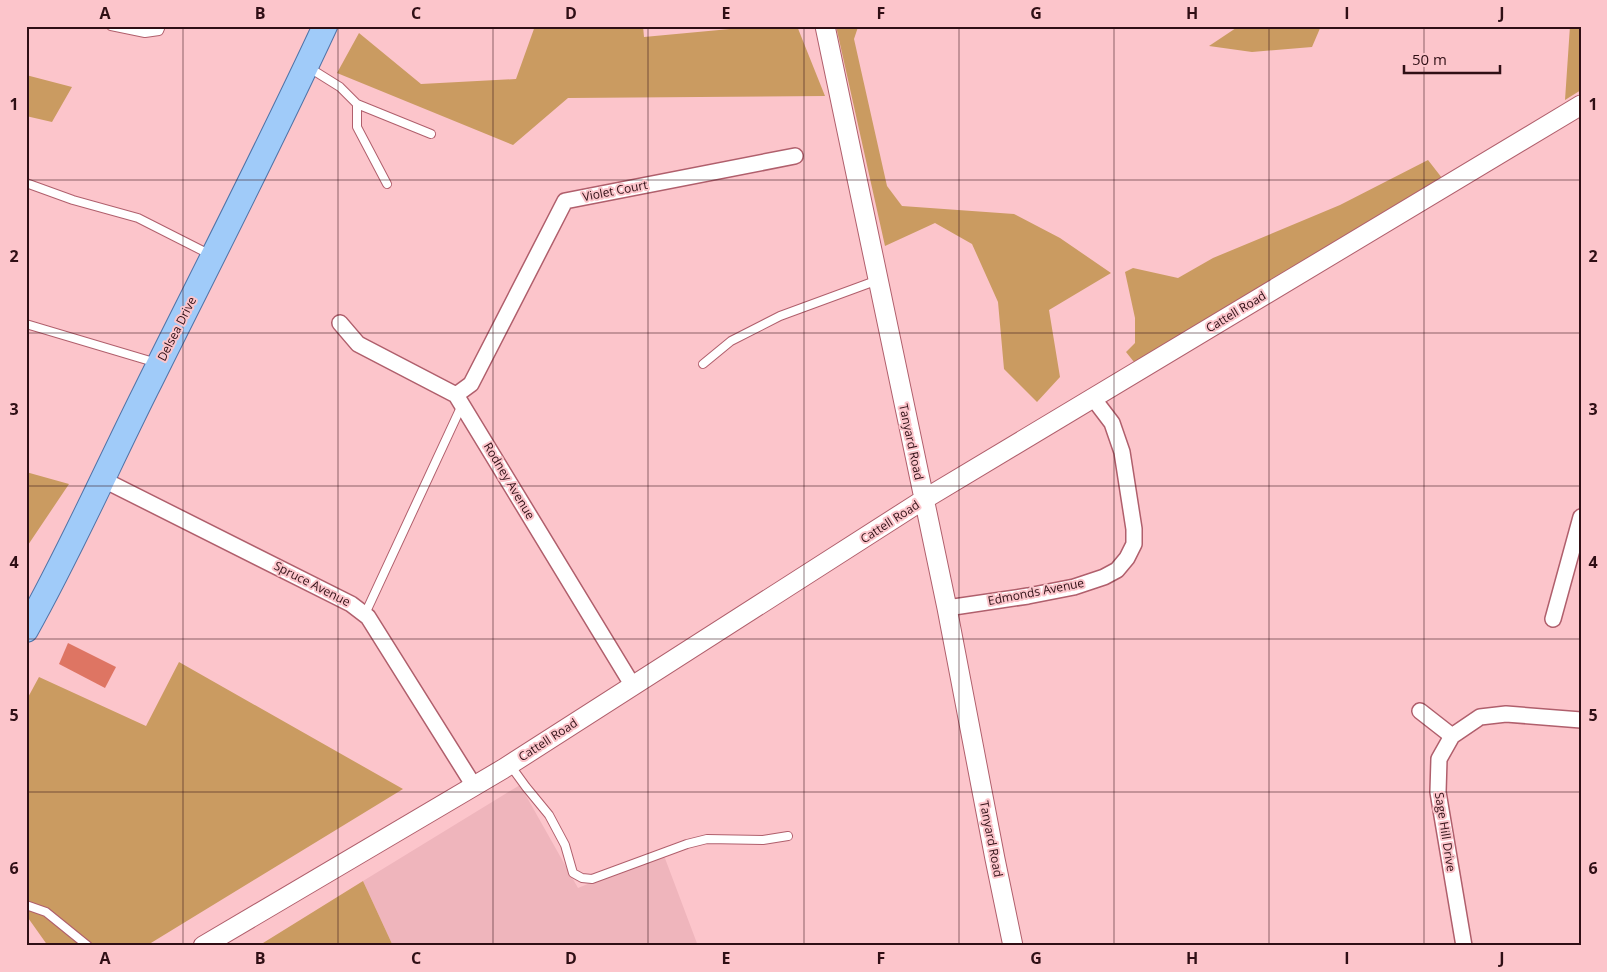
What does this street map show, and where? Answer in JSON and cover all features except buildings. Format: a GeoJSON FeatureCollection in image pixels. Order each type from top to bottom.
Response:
{"type":"FeatureCollection","features":[{"type":"Feature","properties":{"kind":"main road","name":"Delsea Drive"},"geometry":{"type":"LineString","coordinates":[[26,630],[47,593],[279,125],[325,26]]}},
{"type":"Feature","properties":{"kind":"street","name":"Tanyard Road"},"geometry":{"type":"LineString","coordinates":[[825,26],[947,608],[1013,946]]}},
{"type":"Feature","properties":{"kind":"street","name":"Cattell Road"},"geometry":{"type":"LineString","coordinates":[[203,946],[510,765],[924,500],[1581,105]]}},
{"type":"Feature","properties":{"kind":"street","name":"Violet Court"},"geometry":{"type":"LineString","coordinates":[[459,400],[470,384],[565,201],[795,156]]}},
{"type":"Feature","properties":{"kind":"street"},"geometry":{"type":"LineString","coordinates":[[340,323],[358,344],[459,400]]}},
{"type":"Feature","properties":{"kind":"street","name":"Edmonds Avenue"},"geometry":{"type":"LineString","coordinates":[[947,608],[1074,587],[1104,577],[1117,570],[1127,558],[1134,544],[1134,529],[1122,452],[1112,423],[1093,398]]}},
{"type":"Feature","properties":{"kind":"street","name":"Rodney Avenue"},"geometry":{"type":"LineString","coordinates":[[459,400],[634,686]]}},
{"type":"Feature","properties":{"kind":"street","name":"Spruce Avenue"},"geometry":{"type":"LineString","coordinates":[[102,479],[351,604],[365,614],[474,786]]}},
{"type":"Feature","properties":{"kind":"street"},"geometry":{"type":"LineString","coordinates":[[1554,619],[1581,517]]}},
{"type":"Feature","properties":{"kind":"street"},"geometry":{"type":"LineString","coordinates":[[1420,712],[1452,736]]}},
{"type":"Feature","properties":{"kind":"street","name":"Sage Hill Drive"},"geometry":{"type":"LineString","coordinates":[[1464,946],[1438,792],[1439,759],[1452,736],[1480,717],[1506,714],[1581,720]]}},
{"type":"Feature","properties":{"kind":"lane"},"geometry":{"type":"LineString","coordinates":[[111,26],[145,33],[160,31],[161,26]]}},
{"type":"Feature","properties":{"kind":"lane"},"geometry":{"type":"LineString","coordinates":[[306,66],[340,87],[357,104],[431,134]]}},
{"type":"Feature","properties":{"kind":"lane"},"geometry":{"type":"LineString","coordinates":[[357,104],[357,127],[387,184]]}},
{"type":"Feature","properties":{"kind":"lane"},"geometry":{"type":"LineString","coordinates":[[26,183],[73,200],[138,218],[213,256]]}},
{"type":"Feature","properties":{"kind":"lane"},"geometry":{"type":"LineString","coordinates":[[703,364],[731,341],[780,316],[878,280]]}},
{"type":"Feature","properties":{"kind":"lane"},"geometry":{"type":"LineString","coordinates":[[26,324],[159,364]]}},
{"type":"Feature","properties":{"kind":"lane"},"geometry":{"type":"LineString","coordinates":[[365,614],[459,400]]}},
{"type":"Feature","properties":{"kind":"lane"},"geometry":{"type":"LineString","coordinates":[[510,765],[549,814],[565,845],[573,873],[582,878],[592,879],[609,874],[687,844],[707,839],[763,840],[788,836]]}},
{"type":"Feature","properties":{"kind":"lane"},"geometry":{"type":"LineString","coordinates":[[26,905],[46,912],[88,946]]}},
{"type":"Feature","properties":{"kind":"shaded area"},"geometry":{"type":"Polygon","coordinates":[[[535,26],[643,26],[644,37],[762,26],[797,26],[825,96],[568,98],[513,145],[337,73],[359,33],[421,84],[516,79],[535,26]]]}},
{"type":"Feature","properties":{"kind":"shaded area"},"geometry":{"type":"Polygon","coordinates":[[[836,26],[867,26],[858,27],[854,39],[887,186],[902,206],[1014,214],[1060,238],[1111,273],[1049,310],[1060,377],[1037,402],[1004,369],[998,302],[972,244],[935,223],[885,246],[836,26]]]}},
{"type":"Feature","properties":{"kind":"shaded area"},"geometry":{"type":"Polygon","coordinates":[[[1239,26],[1321,26],[1312,47],[1252,52],[1209,46],[1239,26]]]}},
{"type":"Feature","properties":{"kind":"shaded area"},"geometry":{"type":"Polygon","coordinates":[[[1570,26],[1581,26],[1581,90],[1565,100],[1570,26]]]}},
{"type":"Feature","properties":{"kind":"shaded area"},"geometry":{"type":"Polygon","coordinates":[[[26,75],[72,87],[52,122],[26,116],[26,75]]]}},
{"type":"Feature","properties":{"kind":"shaded area"},"geometry":{"type":"Polygon","coordinates":[[[1428,160],[1442,178],[1134,362],[1126,352],[1135,343],[1135,318],[1125,272],[1133,268],[1178,278],[1213,258],[1340,205],[1428,160]]]}},
{"type":"Feature","properties":{"kind":"shaded area"},"geometry":{"type":"Polygon","coordinates":[[[26,472],[69,484],[26,548],[26,472]]]}},
{"type":"Feature","properties":{"kind":"shaded area"},"geometry":{"type":"Polygon","coordinates":[[[179,662],[403,789],[146,946],[48,946],[26,915],[26,701],[39,677],[146,726],[179,662]]]}},
{"type":"Feature","properties":{"kind":"shaded area"},"geometry":{"type":"Polygon","coordinates":[[[520,785],[578,888],[663,853],[698,946],[393,946],[363,881],[520,785]]]}},
{"type":"Feature","properties":{"kind":"shaded area"},"geometry":{"type":"Polygon","coordinates":[[[363,881],[393,946],[264,946],[263,943],[363,881]]]}}]}
